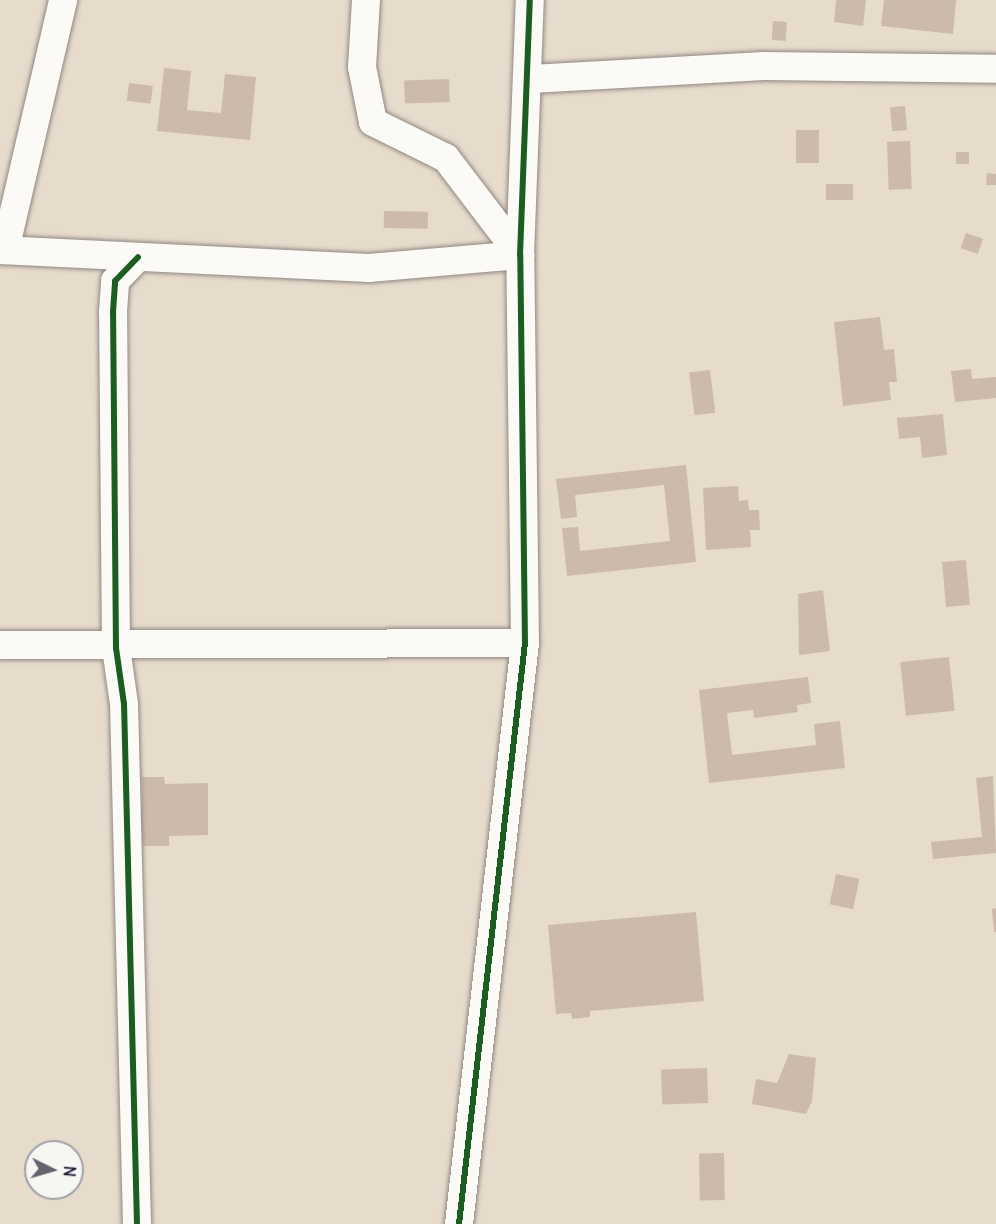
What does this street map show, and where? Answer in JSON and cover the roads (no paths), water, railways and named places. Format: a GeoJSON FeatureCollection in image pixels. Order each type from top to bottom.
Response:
{"type":"FeatureCollection","features":[{"type":"Feature","properties":{"kind":"street"},"geometry":{"type":"LineString","coordinates":[[63,0],[3,250],[369,268],[520,255]]}},
{"type":"Feature","properties":{"kind":"street"},"geometry":{"type":"LineString","coordinates":[[366,0],[362,66],[373,122],[446,158],[520,255]]}},
{"type":"Feature","properties":{"kind":"street"},"geometry":{"type":"LineString","coordinates":[[459,1224],[525,643],[520,255],[531,79],[530,0]]}},
{"type":"Feature","properties":{"kind":"street"},"geometry":{"type":"LineString","coordinates":[[531,79],[764,66],[996,69]]}},
{"type":"Feature","properties":{"kind":"street"},"geometry":{"type":"LineString","coordinates":[[137,1224],[124,704],[116,648],[112,312],[115,281],[138,257]]}},
{"type":"Feature","properties":{"kind":"street"},"geometry":{"type":"LineString","coordinates":[[0,645],[116,648],[525,643]]}}]}
